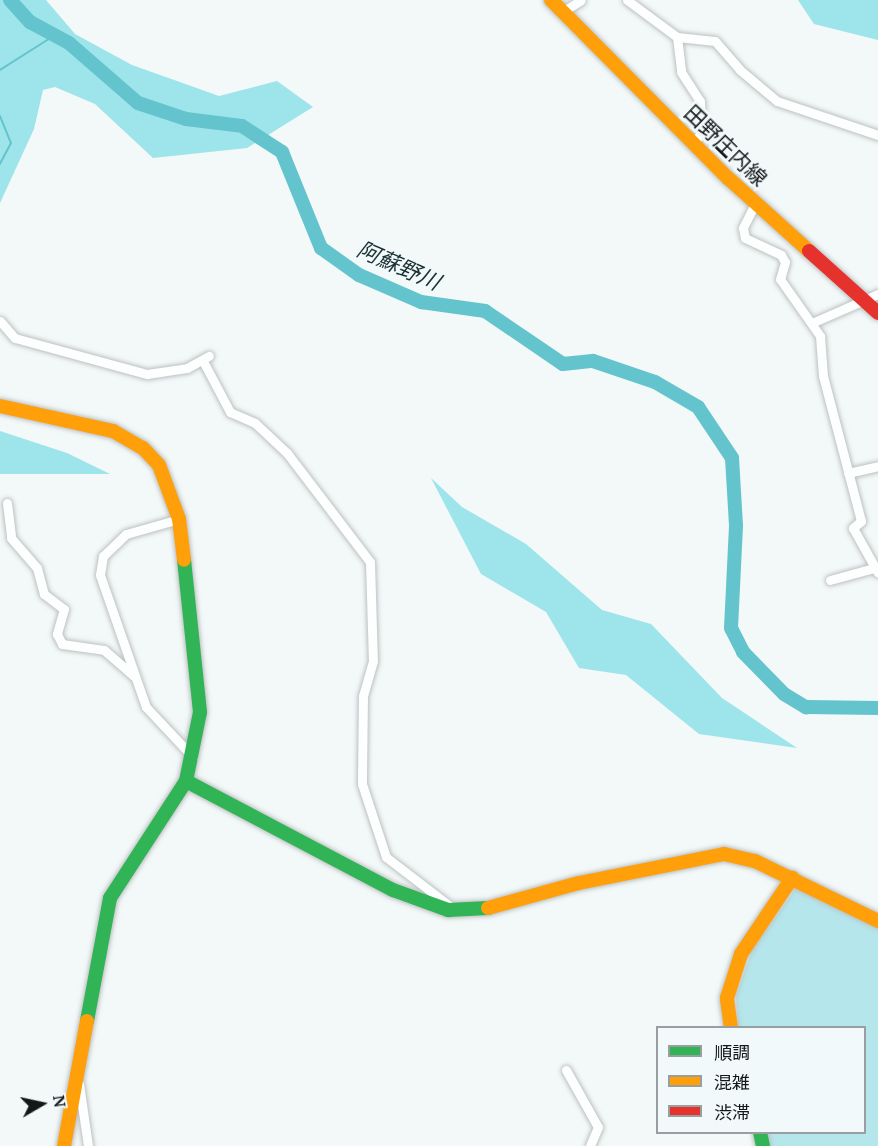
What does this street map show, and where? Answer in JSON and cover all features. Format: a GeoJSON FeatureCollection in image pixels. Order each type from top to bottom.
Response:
{"type":"FeatureCollection","features":[{"type":"Feature","properties":{"kind":"street","name":"田野庄内線"},"geometry":{"type":"LineString","coordinates":[[551,0],[755,204],[878,314]]}},
{"type":"Feature","properties":{"kind":"street"},"geometry":{"type":"LineString","coordinates":[[562,12],[581,0]]}},
{"type":"Feature","properties":{"kind":"street"},"geometry":{"type":"LineString","coordinates":[[627,0],[677,37],[716,41],[740,70],[777,101],[878,135]]}},
{"type":"Feature","properties":{"kind":"street"},"geometry":{"type":"LineString","coordinates":[[677,37],[681,72],[700,101],[701,133],[693,144]]}},
{"type":"Feature","properties":{"kind":"street"},"geometry":{"type":"LineString","coordinates":[[755,204],[743,228],[745,238],[781,255],[785,262],[780,279],[814,322],[861,521],[853,528],[876,570],[830,580]]}},
{"type":"Feature","properties":{"kind":"street"},"geometry":{"type":"LineString","coordinates":[[814,322],[878,294]]}},
{"type":"Feature","properties":{"kind":"street"},"geometry":{"type":"LineString","coordinates":[[0,321],[15,338],[147,374],[206,358],[230,412],[255,423],[287,453],[370,562],[373,661],[363,696],[362,784],[386,857],[455,910]]}},
{"type":"Feature","properties":{"kind":"street"},"geometry":{"type":"LineString","coordinates":[[0,406],[99,427],[143,448],[173,494],[179,519],[199,679],[193,757],[186,781],[110,898],[78,1082],[64,1146]]}},
{"type":"Feature","properties":{"kind":"street"},"geometry":{"type":"LineString","coordinates":[[848,473],[878,466]]}},
{"type":"Feature","properties":{"kind":"street"},"geometry":{"type":"LineString","coordinates":[[7,503],[11,538],[37,568],[44,594],[64,609],[57,634],[62,644],[104,650],[134,676]]}},
{"type":"Feature","properties":{"kind":"street"},"geometry":{"type":"LineString","coordinates":[[179,519],[126,534],[104,556],[100,575],[146,707],[193,757]]}},
{"type":"Feature","properties":{"kind":"street"},"geometry":{"type":"LineString","coordinates":[[186,781],[393,890],[455,910],[496,908],[579,883],[703,856],[755,861],[878,921]]}},
{"type":"Feature","properties":{"kind":"street"},"geometry":{"type":"LineString","coordinates":[[731,1026],[727,998],[741,954],[792,878]]}},
{"type":"Feature","properties":{"kind":"street"},"geometry":{"type":"LineString","coordinates":[[566,1070],[598,1127],[590,1146]]}},
{"type":"Feature","properties":{"kind":"street"},"geometry":{"type":"LineString","coordinates":[[78,1082],[88,1146]]}},
{"type":"Feature","properties":{"kind":"shaded area"},"geometry":{"type":"Polygon","coordinates":[[[0,0],[46,0],[75,34],[132,65],[219,96],[277,81],[313,107],[247,148],[153,158],[95,104],[55,87],[43,90],[34,129],[0,203],[0,0]]]}},
{"type":"Feature","properties":{"kind":"shaded area"},"geometry":{"type":"Polygon","coordinates":[[[798,0],[878,0],[878,40],[814,24],[798,0]]]}},
{"type":"Feature","properties":{"kind":"shaded area"},"geometry":{"type":"Polygon","coordinates":[[[0,431],[67,453],[110,474],[0,474],[0,431]]]}},
{"type":"Feature","properties":{"kind":"shaded area"},"geometry":{"type":"Polygon","coordinates":[[[431,478],[462,507],[526,544],[602,610],[651,624],[722,698],[797,748],[699,734],[626,675],[579,668],[546,612],[481,574],[431,478]]]}},
{"type":"Feature","properties":{"kind":"shaded area"},"geometry":{"type":"Polygon","coordinates":[[[796,888],[878,925],[878,1146],[769,1146],[765,1134],[866,1134],[866,1026],[738,1026],[736,996],[752,950],[796,888]]]}},
{"type":"Feature","properties":{"kind":"waterway","name":"阿蘇野川"},"geometry":{"type":"LineString","coordinates":[[10,0],[30,22],[69,43],[138,103],[186,119],[242,126],[282,152],[321,248],[359,275],[421,302],[485,311],[563,364],[593,361],[655,382],[698,407],[732,458],[736,526],[731,628],[743,652],[784,694],[806,707],[878,708]]}},
{"type":"Feature","properties":{"kind":"waterway"},"geometry":{"type":"LineString","coordinates":[[0,70],[52,37]]}},
{"type":"Feature","properties":{"kind":"waterway"},"geometry":{"type":"LineString","coordinates":[[0,116],[11,143],[0,164]]}},
{"type":"Feature","properties":{"kind":"traffic: fast"},"geometry":{"type":"LineString","coordinates":[[87,1021],[110,898],[186,781],[200,712],[184,560]]}},
{"type":"Feature","properties":{"kind":"traffic: fast"},"geometry":{"type":"LineString","coordinates":[[186,781],[393,890],[448,910],[488,908]]}},
{"type":"Feature","properties":{"kind":"traffic: fast"},"geometry":{"type":"LineString","coordinates":[[760,1134],[763,1146]]}},
{"type":"Feature","properties":{"kind":"traffic: slow"},"geometry":{"type":"LineString","coordinates":[[551,0],[728,178],[809,251]]}},
{"type":"Feature","properties":{"kind":"traffic: slow"},"geometry":{"type":"LineString","coordinates":[[0,406],[113,431],[143,448],[159,465],[179,519],[184,560]]}},
{"type":"Feature","properties":{"kind":"traffic: slow"},"geometry":{"type":"LineString","coordinates":[[488,908],[579,883],[724,854],[755,861],[878,921]]}},
{"type":"Feature","properties":{"kind":"traffic: slow"},"geometry":{"type":"LineString","coordinates":[[731,1026],[727,998],[741,954],[792,878]]}},
{"type":"Feature","properties":{"kind":"traffic: slow"},"geometry":{"type":"LineString","coordinates":[[64,1146],[87,1021]]}},
{"type":"Feature","properties":{"kind":"traffic: jam"},"geometry":{"type":"LineString","coordinates":[[809,251],[878,313]]}}]}
